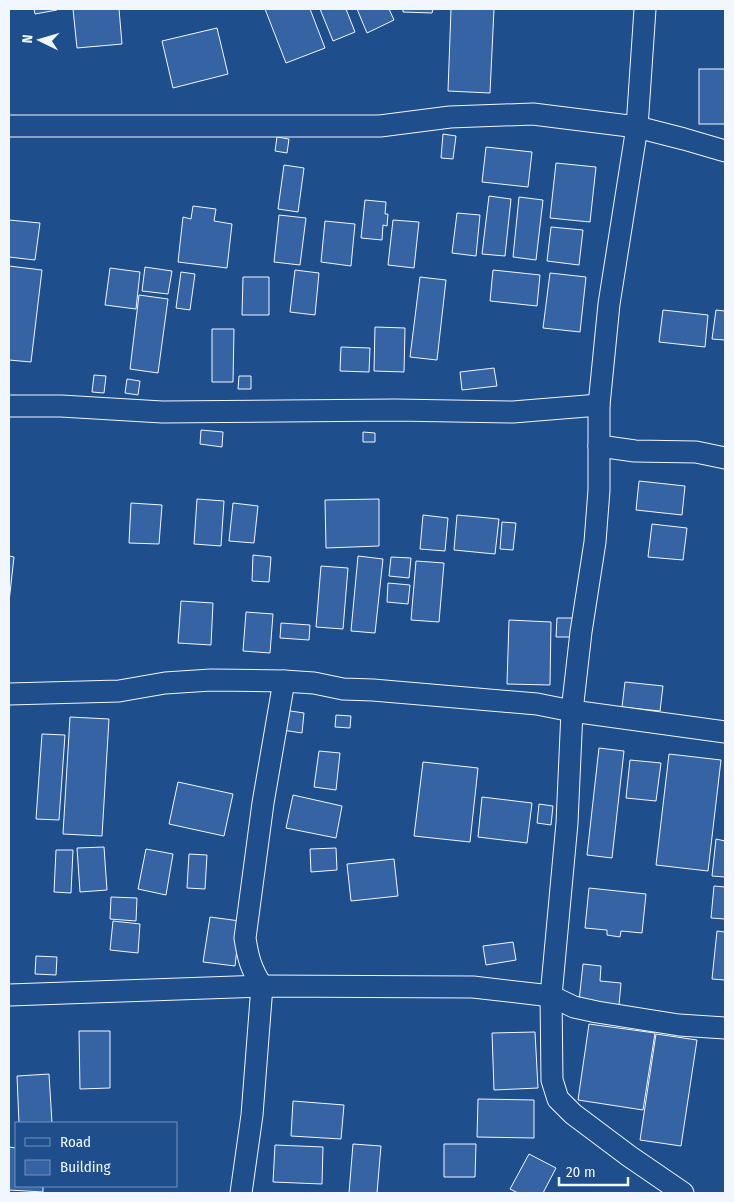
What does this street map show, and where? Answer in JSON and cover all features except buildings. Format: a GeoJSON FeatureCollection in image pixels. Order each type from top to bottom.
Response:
{"type":"FeatureCollection","features":[{"type":"Feature","properties":{"kind":"street"},"geometry":{"type":"LineString","coordinates":[[645,9],[637,128],[609,304],[599,405],[599,490],[595,542],[581,632],[572,711],[568,823],[551,996],[552,1080],[558,1099],[574,1114],[629,1156],[683,1193]]}},
{"type":"Feature","properties":{"kind":"street"},"geometry":{"type":"LineString","coordinates":[[9,126],[380,126],[450,117],[533,114],[637,128],[684,138],[725,151]]}},
{"type":"Feature","properties":{"kind":"street"},"geometry":{"type":"LineString","coordinates":[[9,406],[61,406],[171,412],[395,410],[513,412],[599,405]]}},
{"type":"Feature","properties":{"kind":"street"},"geometry":{"type":"LineString","coordinates":[[599,446],[635,451],[696,452],[725,458]]}},
{"type":"Feature","properties":{"kind":"street"},"geometry":{"type":"LineString","coordinates":[[9,694],[119,691],[211,680],[284,681],[343,689],[537,704],[572,711],[725,732]]}},
{"type":"Feature","properties":{"kind":"street"},"geometry":{"type":"LineString","coordinates":[[241,1193],[252,1115],[262,986],[248,959],[246,938],[263,803],[284,681]]}},
{"type":"Feature","properties":{"kind":"street"},"geometry":{"type":"LineString","coordinates":[[9,994],[262,986],[472,987],[551,996],[574,1007],[597,1012],[679,1025],[725,1028]]}}]}
